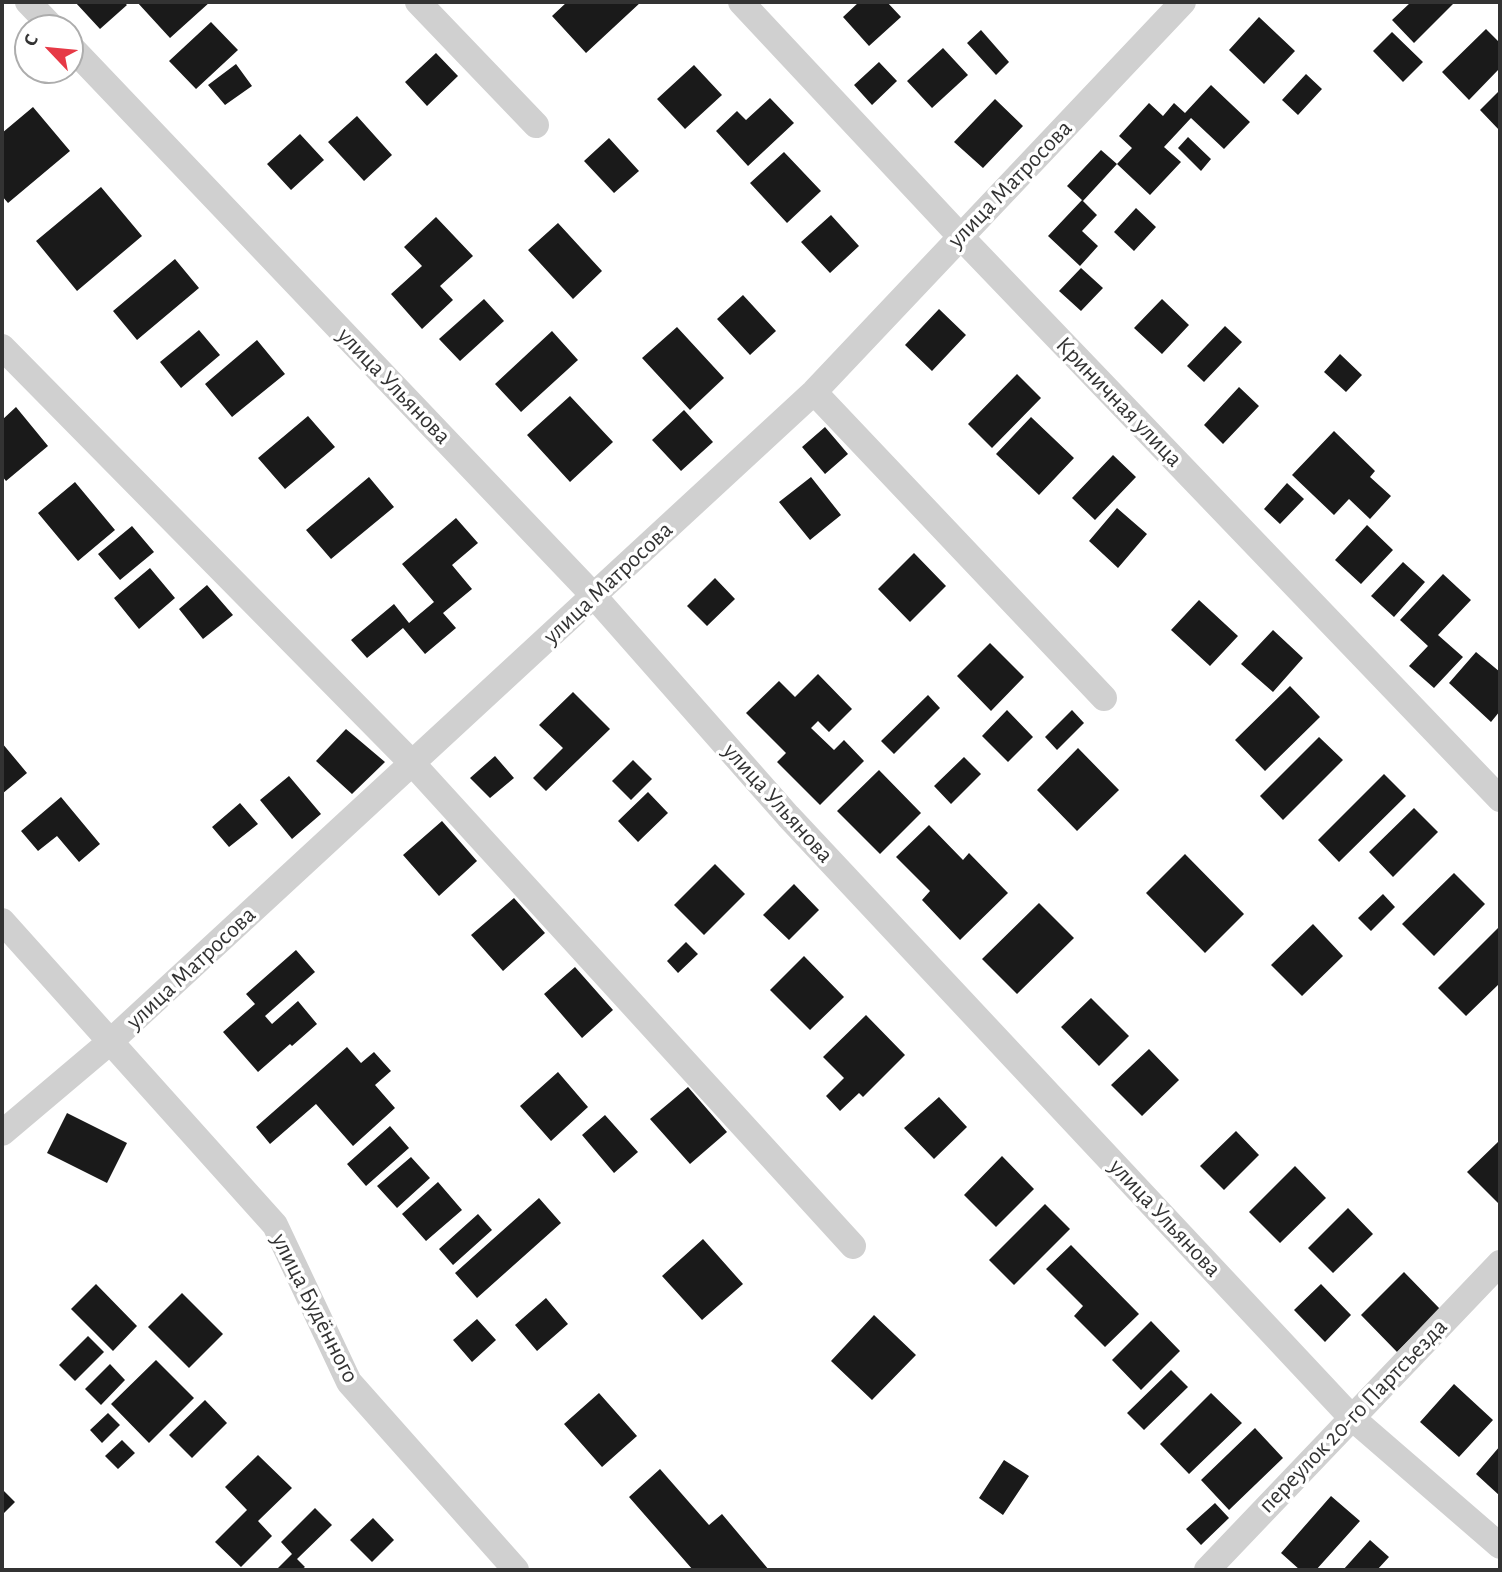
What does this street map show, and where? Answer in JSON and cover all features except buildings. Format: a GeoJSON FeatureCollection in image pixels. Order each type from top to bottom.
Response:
{"type":"FeatureCollection","features":[{"type":"Feature","properties":{"kind":"street"},"geometry":{"type":"LineString","coordinates":[[418,2],[536,125]]}},
{"type":"Feature","properties":{"kind":"street","name":"Криничная улица"},"geometry":{"type":"LineString","coordinates":[[741,2],[960,236],[1500,799]]}},
{"type":"Feature","properties":{"kind":"street","name":"улица Матросова"},"geometry":{"type":"LineString","coordinates":[[2,1133],[111,1041],[814,392],[1183,2]]}},
{"type":"Feature","properties":{"kind":"street","name":"улица Ульянова"},"geometry":{"type":"LineString","coordinates":[[84,61],[594,596],[788,816],[1351,1418],[1500,1546]]}},
{"type":"Feature","properties":{"kind":"street"},"geometry":{"type":"LineString","coordinates":[[2,347],[413,764],[853,1246]]}},
{"type":"Feature","properties":{"kind":"street"},"geometry":{"type":"LineString","coordinates":[[814,392],[1104,698]]}},
{"type":"Feature","properties":{"kind":"street","name":"улица Будённого"},"geometry":{"type":"LineString","coordinates":[[2,920],[275,1225],[349,1382],[516,1570]]}},
{"type":"Feature","properties":{"kind":"street","name":"переулок 20-го Партсъезда"},"geometry":{"type":"LineString","coordinates":[[1207,1570],[1500,1263]]}}]}
